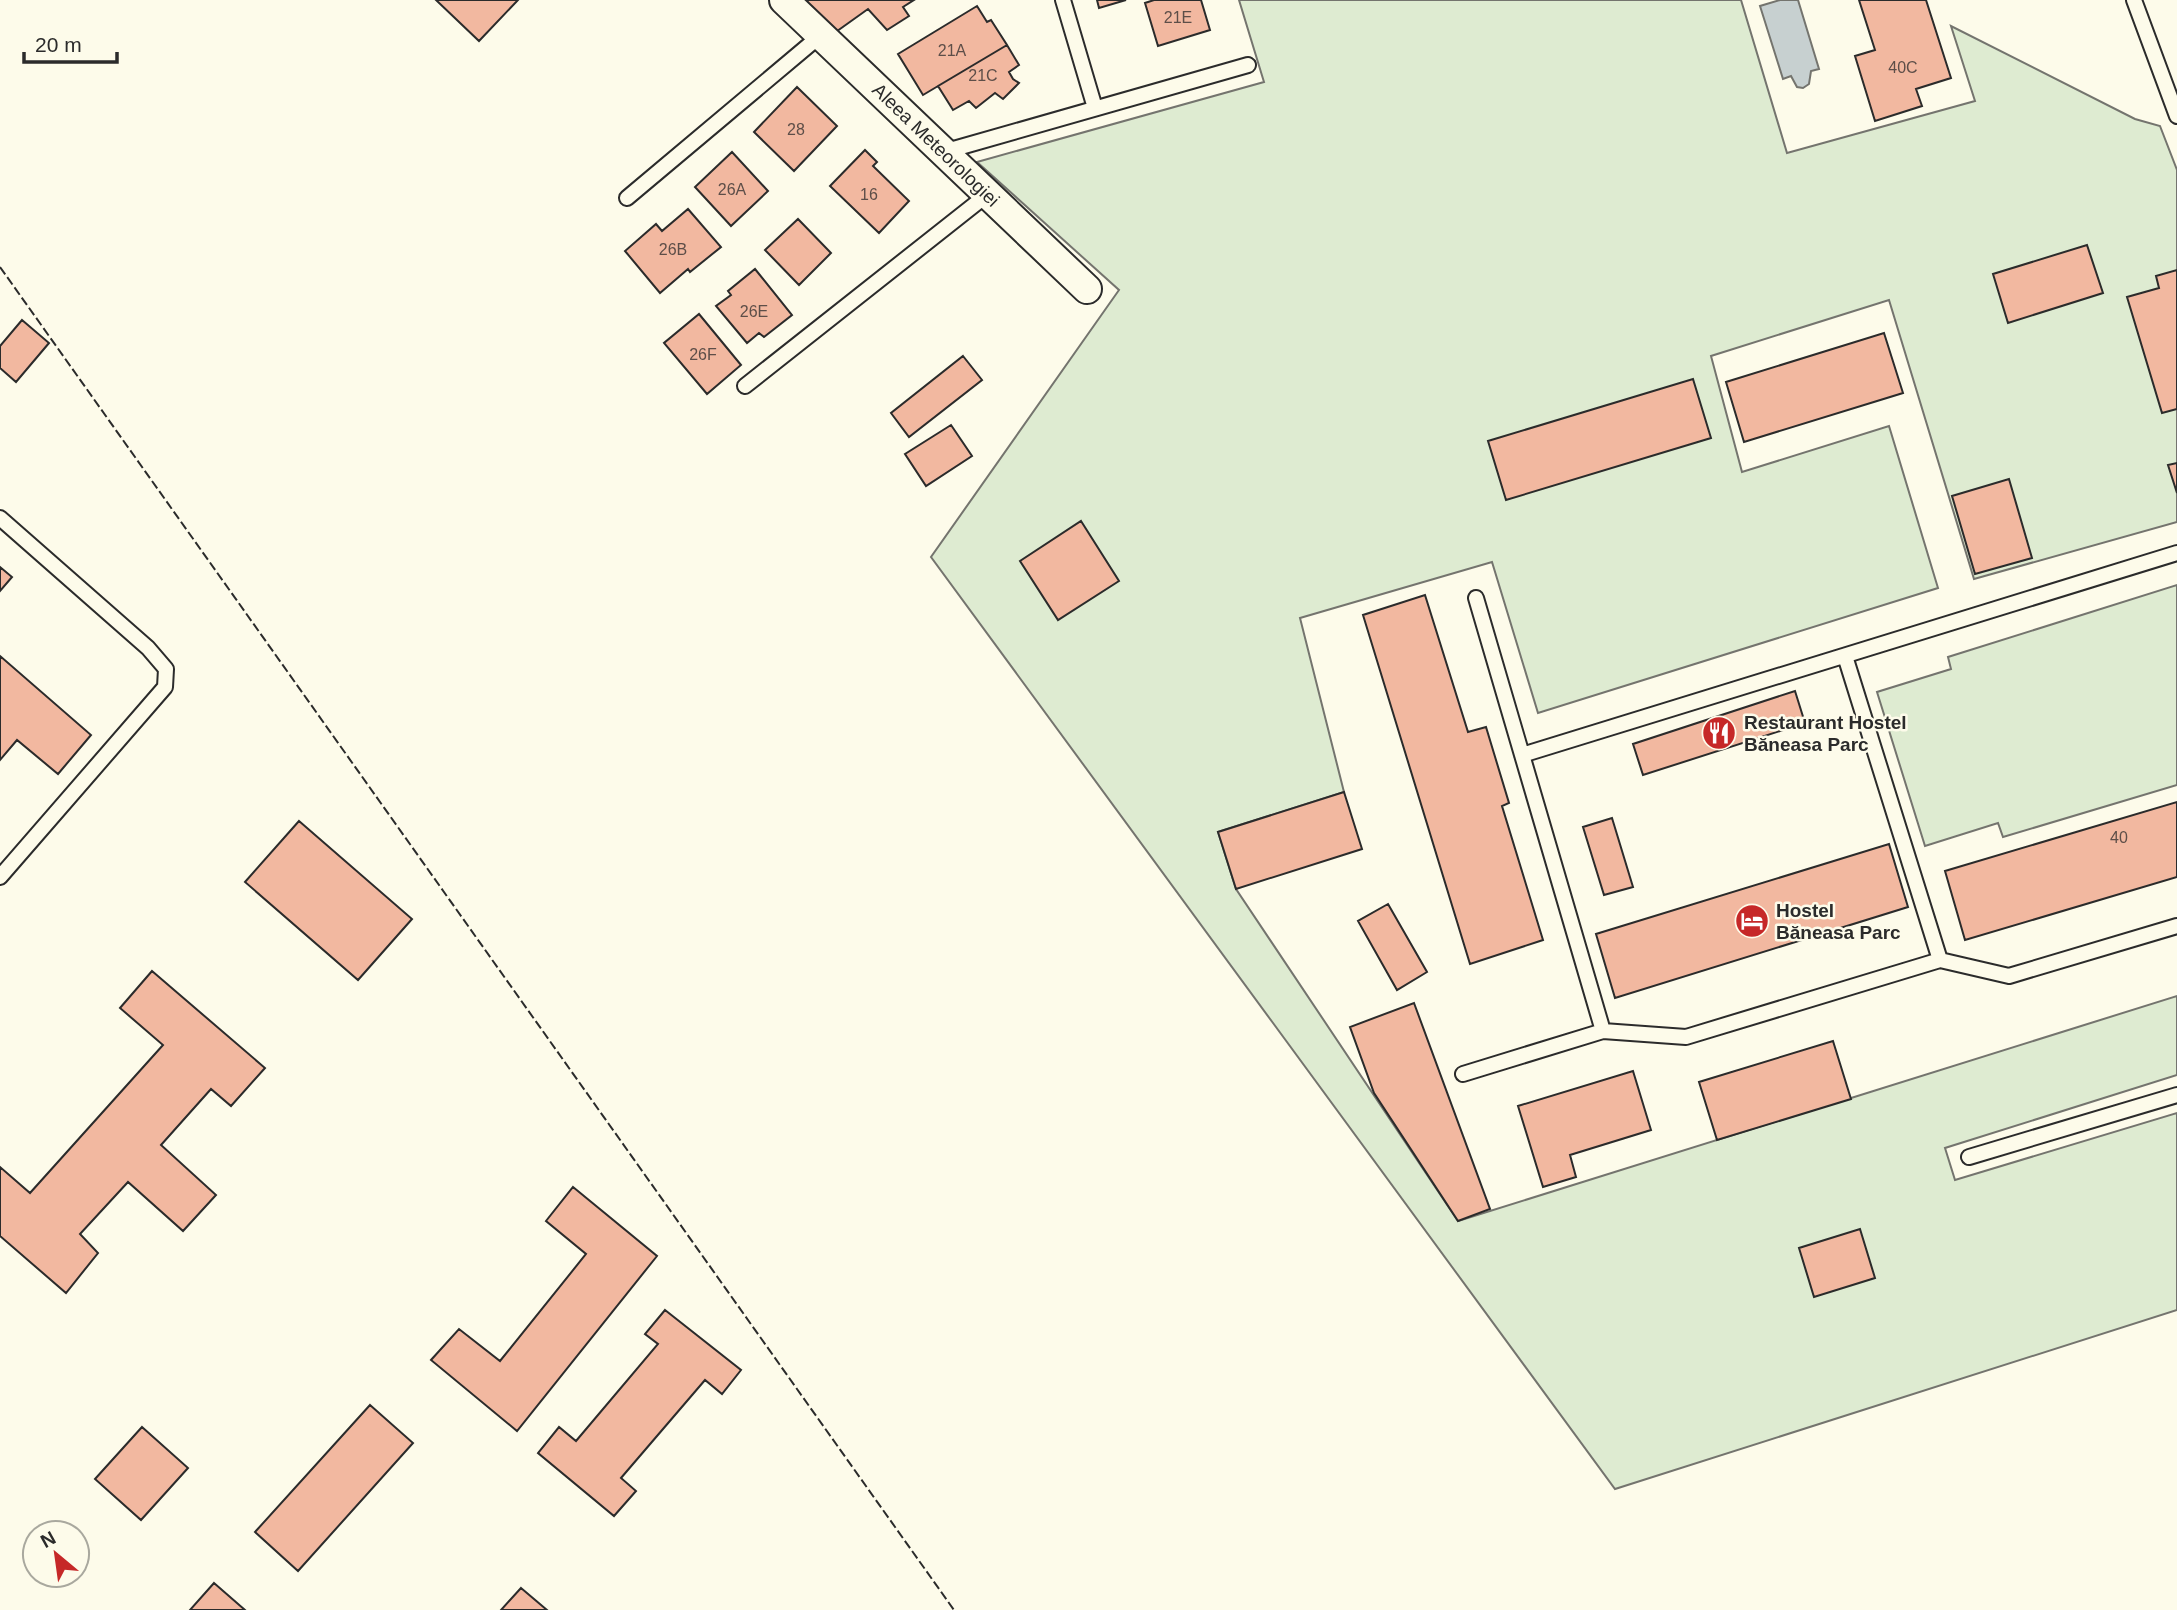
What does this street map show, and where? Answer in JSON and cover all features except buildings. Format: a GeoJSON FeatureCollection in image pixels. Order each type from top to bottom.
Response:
{"type":"FeatureCollection","features":[{"type":"Feature","properties":{"kind":"street","name":"Aleea Meteorologiei"},"geometry":{"type":"LineString","coordinates":[[784,0],[1087,289]]}},
{"type":"Feature","properties":{"kind":"lane"},"geometry":{"type":"LineString","coordinates":[[1063,0],[1095,108]]}},
{"type":"Feature","properties":{"kind":"lane"},"geometry":{"type":"LineString","coordinates":[[2134,0],[2177,116]]}},
{"type":"Feature","properties":{"kind":"lane"},"geometry":{"type":"LineString","coordinates":[[627,198],[821,35]]}},
{"type":"Feature","properties":{"kind":"lane"},"geometry":{"type":"LineString","coordinates":[[943,152],[1248,65]]}},
{"type":"Feature","properties":{"kind":"lane"},"geometry":{"type":"LineString","coordinates":[[745,386],[988,194]]}},
{"type":"Feature","properties":{"kind":"lane"},"geometry":{"type":"LineString","coordinates":[[0,518],[148,648],[166,669],[165,687],[0,877]]}},
{"type":"Feature","properties":{"kind":"lane"},"geometry":{"type":"LineString","coordinates":[[1522,755],[2177,554]]}},
{"type":"Feature","properties":{"kind":"lane"},"geometry":{"type":"LineString","coordinates":[[1476,598],[1603,1031]]}},
{"type":"Feature","properties":{"kind":"lane"},"geometry":{"type":"LineString","coordinates":[[1845,656],[1940,960]]}},
{"type":"Feature","properties":{"kind":"lane"},"geometry":{"type":"LineString","coordinates":[[1463,1074],[1603,1031],[1686,1037],[1940,960],[2009,976],[2177,926]]}},
{"type":"Feature","properties":{"kind":"lane"},"geometry":{"type":"LineString","coordinates":[[1969,1157],[2177,1096]]}},
{"type":"Feature","properties":{"kind":"green space"},"geometry":{"type":"Polygon","coordinates":[[[1239,0],[1741,0],[1787,153],[1975,101],[1951,26],[2135,119],[2160,126],[2177,170],[2177,522],[1974,579],[1889,300],[1711,356],[1742,472],[1889,426],[1938,588],[1538,713],[1492,562],[1300,618],[1344,792],[1218,832],[1236,889],[1458,1221],[2177,996],[2177,1075],[1945,1148],[1955,1180],[2177,1113],[2177,1310],[1615,1489],[931,557],[1119,290],[977,162],[1264,82],[1239,0]]]}},
{"type":"Feature","properties":{"kind":"green space"},"geometry":{"type":"Polygon","coordinates":[[[2177,585],[2177,785],[2003,837],[1998,823],[1925,846],[1877,692],[1951,669],[1948,657],[2177,585]]]}},
{"type":"Feature","properties":{"kind":"shaded area"},"geometry":{"type":"Polygon","coordinates":[[[1780,0],[1798,0],[1819,69],[1811,71],[1809,84],[1803,88],[1797,87],[1791,76],[1783,79],[1760,6],[1780,0]]]}},
{"type":"Feature","properties":{"kind":"fence"},"geometry":{"type":"LineString","coordinates":[[0,267],[954,1610]]}},
{"type":"Feature","properties":{"kind":"place","name":"Restaurant Hostel Băneasa Parc"},"geometry":{"type":"Point","coordinates":[1719,733]}},
{"type":"Feature","properties":{"kind":"place","name":"Hostel Băneasa Parc"},"geometry":{"type":"Point","coordinates":[1752,921]}}]}
